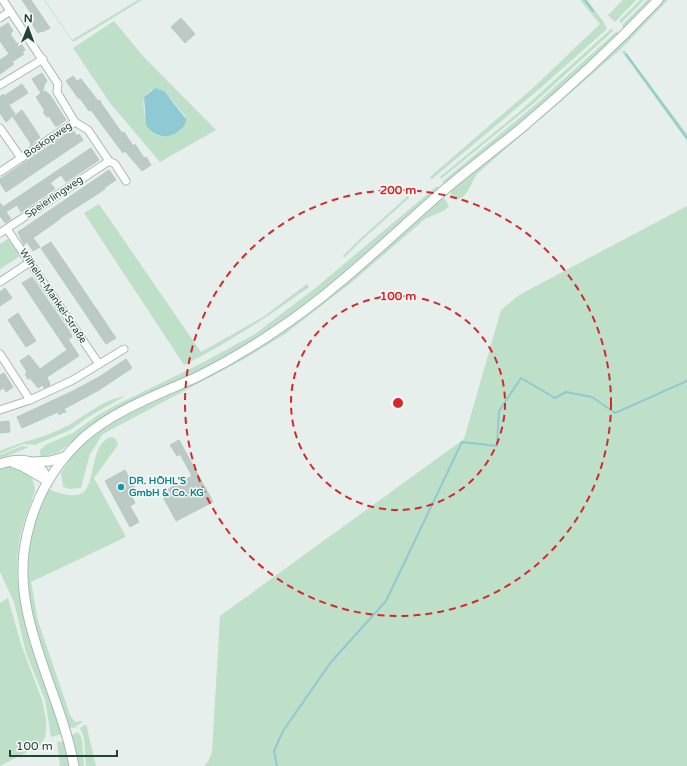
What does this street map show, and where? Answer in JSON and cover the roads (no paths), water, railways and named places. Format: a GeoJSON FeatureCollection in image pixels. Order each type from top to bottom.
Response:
{"type":"FeatureCollection","features":[{"type":"Feature","properties":{"kind":"main road"},"geometry":{"type":"LineString","coordinates":[[74,766],[64,722],[30,626],[22,571],[26,538],[34,511],[48,481],[64,457],[85,436],[104,424],[232,358],[273,333],[305,310],[444,191],[550,104],[658,0]]}},
{"type":"Feature","properties":{"kind":"main road"},"geometry":{"type":"LineString","coordinates":[[2,464],[13,460],[45,462],[64,457]]}},
{"type":"Feature","properties":{"kind":"main road"},"geometry":{"type":"LineString","coordinates":[[31,462],[43,470],[48,481]]}},
{"type":"Feature","properties":{"kind":"main road"},"geometry":{"type":"LineString","coordinates":[[2,464],[24,467],[48,481]]}},
{"type":"Feature","properties":{"kind":"street"},"geometry":{"type":"LineString","coordinates":[[3,0],[58,84],[57,92],[76,122],[88,130],[108,161],[115,164],[126,181]]}},
{"type":"Feature","properties":{"kind":"street"},"geometry":{"type":"LineString","coordinates":[[0,18],[10,11]]}},
{"type":"Feature","properties":{"kind":"street"},"geometry":{"type":"LineString","coordinates":[[0,85],[43,59]]}},
{"type":"Feature","properties":{"kind":"street","name":"Boskopweg"},"geometry":{"type":"LineString","coordinates":[[0,172],[76,122]]}},
{"type":"Feature","properties":{"kind":"street","name":"Boskopweg"},"geometry":{"type":"LineString","coordinates":[[0,128],[21,158]]}},
{"type":"Feature","properties":{"kind":"street","name":"Speierlingweg"},"geometry":{"type":"LineString","coordinates":[[0,233],[108,161]]}},
{"type":"Feature","properties":{"kind":"street","name":"Wilhelm-Mankel-Straße"},"geometry":{"type":"LineString","coordinates":[[7,229],[99,364]]}},
{"type":"Feature","properties":{"kind":"street"},"geometry":{"type":"LineString","coordinates":[[0,282],[30,262]]}},
{"type":"Feature","properties":{"kind":"street"},"geometry":{"type":"LineString","coordinates":[[0,410],[30,400],[73,380],[124,349]]}},
{"type":"Feature","properties":{"kind":"street"},"geometry":{"type":"LineString","coordinates":[[0,354],[30,400]]}},
{"type":"Feature","properties":{"kind":"water"},"geometry":{"type":"Polygon","coordinates":[[[155,88],[164,91],[186,119],[184,126],[173,135],[159,135],[150,130],[146,125],[144,97],[155,88]]]}},
{"type":"Feature","properties":{"kind":"waterway"},"geometry":{"type":"LineString","coordinates":[[585,0],[593,11]]}},
{"type":"Feature","properties":{"kind":"waterway"},"geometry":{"type":"LineString","coordinates":[[626,54],[687,138]]}},
{"type":"Feature","properties":{"kind":"waterway"},"geometry":{"type":"LineString","coordinates":[[497,443],[499,411],[521,378],[555,398],[566,392],[592,397],[615,413],[687,381]]}},
{"type":"Feature","properties":{"kind":"waterway"},"geometry":{"type":"LineString","coordinates":[[277,766],[274,751],[283,731],[331,662],[386,601],[462,442],[497,446]]}},
{"type":"Feature","properties":{"kind":"place","name":"DR. HÖHL'S GmbH & Co. KG"},"geometry":{"type":"Point","coordinates":[121,487]}}]}
